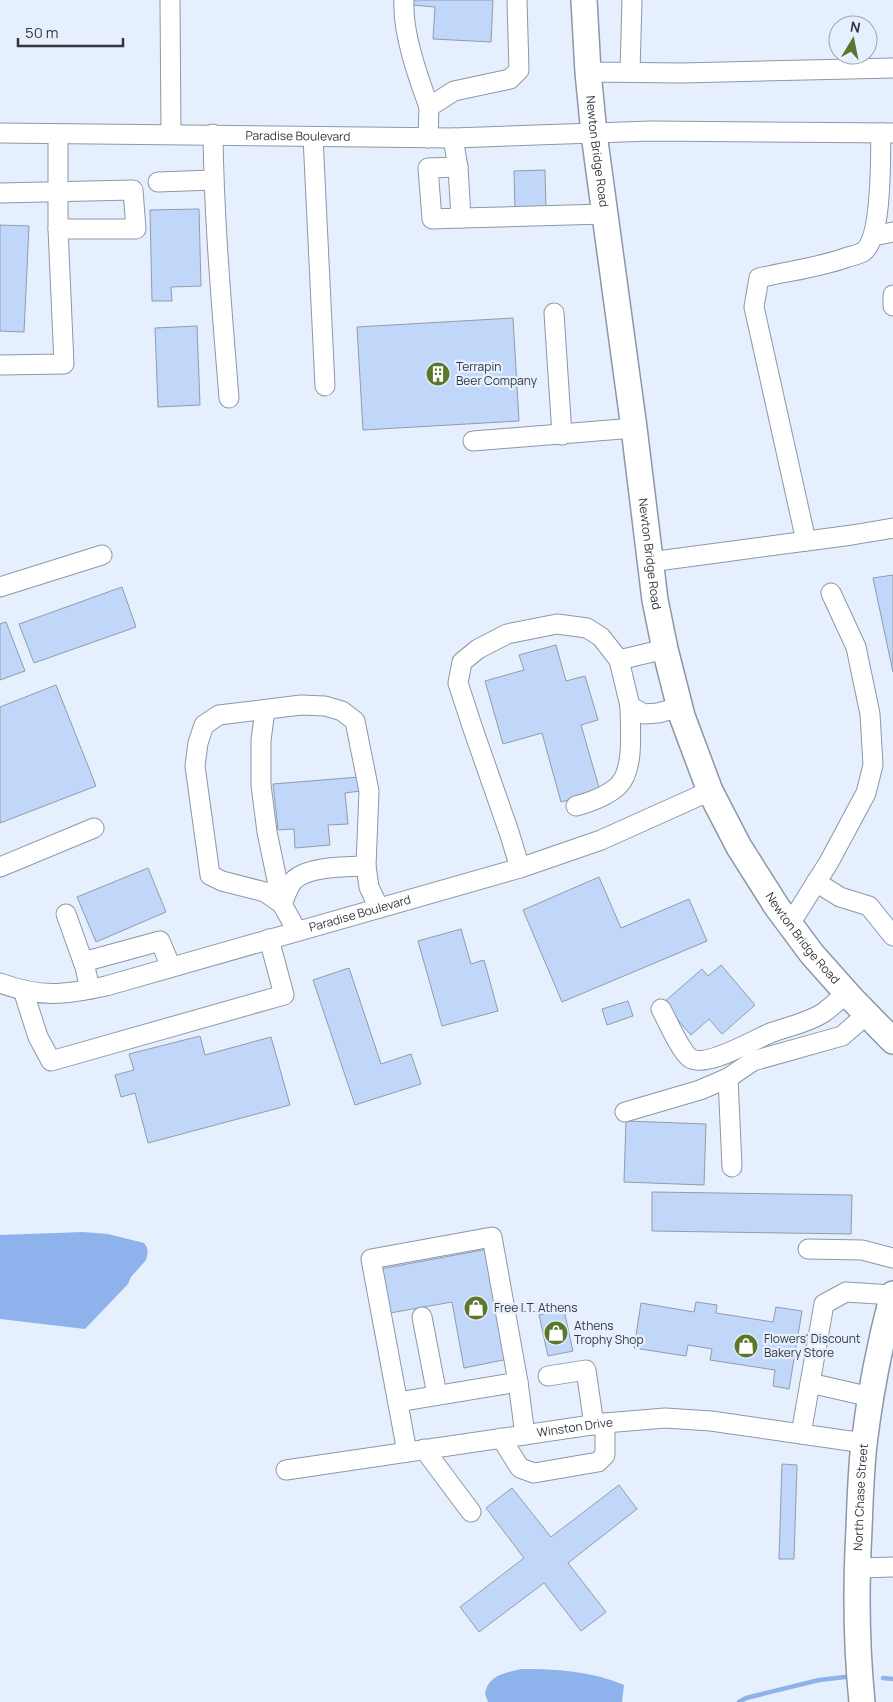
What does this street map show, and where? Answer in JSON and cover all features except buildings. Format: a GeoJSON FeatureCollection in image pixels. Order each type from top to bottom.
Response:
{"type":"FeatureCollection","features":[{"type":"Feature","properties":{"kind":"main road","name":"Newton Bridge Road"},"geometry":{"type":"LineString","coordinates":[[584,0],[594,134],[634,428],[655,600],[680,707],[710,791],[739,847],[812,954],[893,1041]]}},
{"type":"Feature","properties":{"kind":"main road","name":"North Chase Street"},"geometry":{"type":"LineString","coordinates":[[862,1702],[857,1568],[860,1494],[864,1443],[893,1295]]}},
{"type":"Feature","properties":{"kind":"street"},"geometry":{"type":"LineString","coordinates":[[170,0],[171,134]]}},
{"type":"Feature","properties":{"kind":"street"},"geometry":{"type":"LineString","coordinates":[[404,0],[403,11],[416,71],[429,107],[428,138]]}},
{"type":"Feature","properties":{"kind":"street"},"geometry":{"type":"LineString","coordinates":[[429,107],[454,91],[510,79],[518,70],[517,0]]}},
{"type":"Feature","properties":{"kind":"street"},"geometry":{"type":"LineString","coordinates":[[630,72],[632,0]]}},
{"type":"Feature","properties":{"kind":"street"},"geometry":{"type":"LineString","coordinates":[[588,72],[682,73],[893,68]]}},
{"type":"Feature","properties":{"kind":"street","name":"Paradise Boulevard"},"geometry":{"type":"LineString","coordinates":[[0,133],[453,138],[651,131],[887,133]]}},
{"type":"Feature","properties":{"kind":"street"},"geometry":{"type":"LineString","coordinates":[[806,541],[754,307],[759,278],[822,266],[863,252],[872,242],[880,193],[887,175],[887,133]]}},
{"type":"Feature","properties":{"kind":"street"},"geometry":{"type":"LineString","coordinates":[[0,365],[64,364],[58,229],[58,134]]}},
{"type":"Feature","properties":{"kind":"street"},"geometry":{"type":"LineString","coordinates":[[213,134],[213,180],[229,398]]}},
{"type":"Feature","properties":{"kind":"street"},"geometry":{"type":"LineString","coordinates":[[313,137],[325,386]]}},
{"type":"Feature","properties":{"kind":"street"},"geometry":{"type":"LineString","coordinates":[[453,138],[458,167],[461,218]]}},
{"type":"Feature","properties":{"kind":"street"},"geometry":{"type":"LineString","coordinates":[[458,167],[428,168],[432,219],[604,214]]}},
{"type":"Feature","properties":{"kind":"street"},"geometry":{"type":"LineString","coordinates":[[158,182],[213,180]]}},
{"type":"Feature","properties":{"kind":"street"},"geometry":{"type":"LineString","coordinates":[[0,193],[133,190],[136,229],[58,229]]}},
{"type":"Feature","properties":{"kind":"street"},"geometry":{"type":"LineString","coordinates":[[873,236],[893,232]]}},
{"type":"Feature","properties":{"kind":"street"},"geometry":{"type":"LineString","coordinates":[[893,295],[893,306]]}},
{"type":"Feature","properties":{"kind":"street"},"geometry":{"type":"LineString","coordinates":[[554,313],[562,435]]}},
{"type":"Feature","properties":{"kind":"street"},"geometry":{"type":"LineString","coordinates":[[473,441],[634,428]]}},
{"type":"Feature","properties":{"kind":"street"},"geometry":{"type":"LineString","coordinates":[[650,562],[893,528]]}},
{"type":"Feature","properties":{"kind":"street"},"geometry":{"type":"LineString","coordinates":[[0,587],[102,556]]}},
{"type":"Feature","properties":{"kind":"street"},"geometry":{"type":"LineString","coordinates":[[790,924],[829,862],[866,793],[873,765],[870,714],[856,647],[831,592]]}},
{"type":"Feature","properties":{"kind":"street"},"geometry":{"type":"LineString","coordinates":[[520,868],[510,832],[472,729],[458,682],[462,662],[478,649],[507,634],[557,624],[587,628],[601,637],[619,660],[630,706],[629,767],[620,785],[596,800],[576,806]]}},
{"type":"Feature","properties":{"kind":"street"},"geometry":{"type":"LineString","coordinates":[[619,660],[665,649]]}},
{"type":"Feature","properties":{"kind":"street"},"geometry":{"type":"LineString","coordinates":[[282,904],[264,892],[222,881],[210,875],[195,766],[198,743],[204,725],[219,715],[301,705],[325,706],[342,711],[355,722],[369,791],[366,866],[369,887],[379,908]]}},
{"type":"Feature","properties":{"kind":"street"},"geometry":{"type":"LineString","coordinates":[[630,706],[644,714],[658,714],[680,707]]}},
{"type":"Feature","properties":{"kind":"street"},"geometry":{"type":"LineString","coordinates":[[265,710],[261,785],[267,832],[282,904],[298,931]]}},
{"type":"Feature","properties":{"kind":"street","name":"Paradise Boulevard"},"geometry":{"type":"LineString","coordinates":[[0,983],[43,994],[73,993],[90,989],[520,868],[601,840],[710,791]]}},
{"type":"Feature","properties":{"kind":"street"},"geometry":{"type":"LineString","coordinates":[[0,868],[94,828]]}},
{"type":"Feature","properties":{"kind":"street"},"geometry":{"type":"LineString","coordinates":[[282,904],[294,880],[302,875],[322,868],[366,866]]}},
{"type":"Feature","properties":{"kind":"street"},"geometry":{"type":"LineString","coordinates":[[816,882],[840,897],[869,906],[893,936]]}},
{"type":"Feature","properties":{"kind":"street"},"geometry":{"type":"LineString","coordinates":[[66,914],[84,962],[90,989]]}},
{"type":"Feature","properties":{"kind":"street"},"geometry":{"type":"LineString","coordinates":[[24,990],[38,1037],[51,1061],[284,995],[269,939]]}},
{"type":"Feature","properties":{"kind":"street"},"geometry":{"type":"LineString","coordinates":[[84,962],[160,941],[171,967]]}},
{"type":"Feature","properties":{"kind":"street"},"geometry":{"type":"LineString","coordinates":[[661,1009],[690,1058],[699,1061],[723,1056],[772,1032],[796,1025],[822,1013],[847,993]]}},
{"type":"Feature","properties":{"kind":"street"},"geometry":{"type":"LineString","coordinates":[[625,1112],[700,1090],[728,1078],[752,1061],[842,1036],[867,1014]]}},
{"type":"Feature","properties":{"kind":"street"},"geometry":{"type":"LineString","coordinates":[[728,1078],[732,1167]]}},
{"type":"Feature","properties":{"kind":"street"},"geometry":{"type":"LineString","coordinates":[[471,1512],[416,1450],[398,1402],[371,1259],[492,1237],[518,1382],[525,1435]]}},
{"type":"Feature","properties":{"kind":"street"},"geometry":{"type":"LineString","coordinates":[[808,1249],[862,1250],[893,1258]]}},
{"type":"Feature","properties":{"kind":"street"},"geometry":{"type":"LineString","coordinates":[[801,1434],[824,1304],[846,1292],[893,1295]]}},
{"type":"Feature","properties":{"kind":"street"},"geometry":{"type":"LineString","coordinates":[[422,1317],[436,1395]]}},
{"type":"Feature","properties":{"kind":"street"},"geometry":{"type":"LineString","coordinates":[[501,1438],[520,1468],[534,1473],[598,1462],[605,1455],[600,1424],[586,1370],[548,1376]]}},
{"type":"Feature","properties":{"kind":"street"},"geometry":{"type":"LineString","coordinates":[[398,1402],[518,1382]]}},
{"type":"Feature","properties":{"kind":"street"},"geometry":{"type":"LineString","coordinates":[[810,1383],[872,1397]]}},
{"type":"Feature","properties":{"kind":"street","name":"Winston Drive"},"geometry":{"type":"LineString","coordinates":[[286,1470],[600,1424],[648,1419],[688,1419],[864,1443]]}},
{"type":"Feature","properties":{"kind":"street"},"geometry":{"type":"LineString","coordinates":[[857,1568],[893,1567]]}},
{"type":"Feature","properties":{"kind":"water"},"geometry":{"type":"Polygon","coordinates":[[[83,1232],[108,1234],[144,1243],[148,1251],[146,1260],[131,1277],[128,1284],[85,1329],[0,1319],[0,1235],[83,1232]]]}},
{"type":"Feature","properties":{"kind":"water"},"geometry":{"type":"Polygon","coordinates":[[[521,1669],[573,1672],[612,1680],[624,1685],[622,1702],[488,1702],[485,1694],[493,1679],[521,1669]]]}},
{"type":"Feature","properties":{"kind":"waterway"},"geometry":{"type":"LineString","coordinates":[[739,1702],[746,1698],[819,1680],[845,1677]]}},
{"type":"Feature","properties":{"kind":"waterway"},"geometry":{"type":"LineString","coordinates":[[883,1678],[893,1679]]}},
{"type":"Feature","properties":{"kind":"place","name":"Terrapin Beer Company"},"geometry":{"type":"Point","coordinates":[438,374]}},
{"type":"Feature","properties":{"kind":"place","name":"Free I.T. Athens"},"geometry":{"type":"Point","coordinates":[476,1308]}},
{"type":"Feature","properties":{"kind":"place","name":"Athens Trophy Shop"},"geometry":{"type":"Point","coordinates":[556,1333]}},
{"type":"Feature","properties":{"kind":"place","name":"Flowers' Discount Bakery Store"},"geometry":{"type":"Point","coordinates":[746,1346]}}]}
